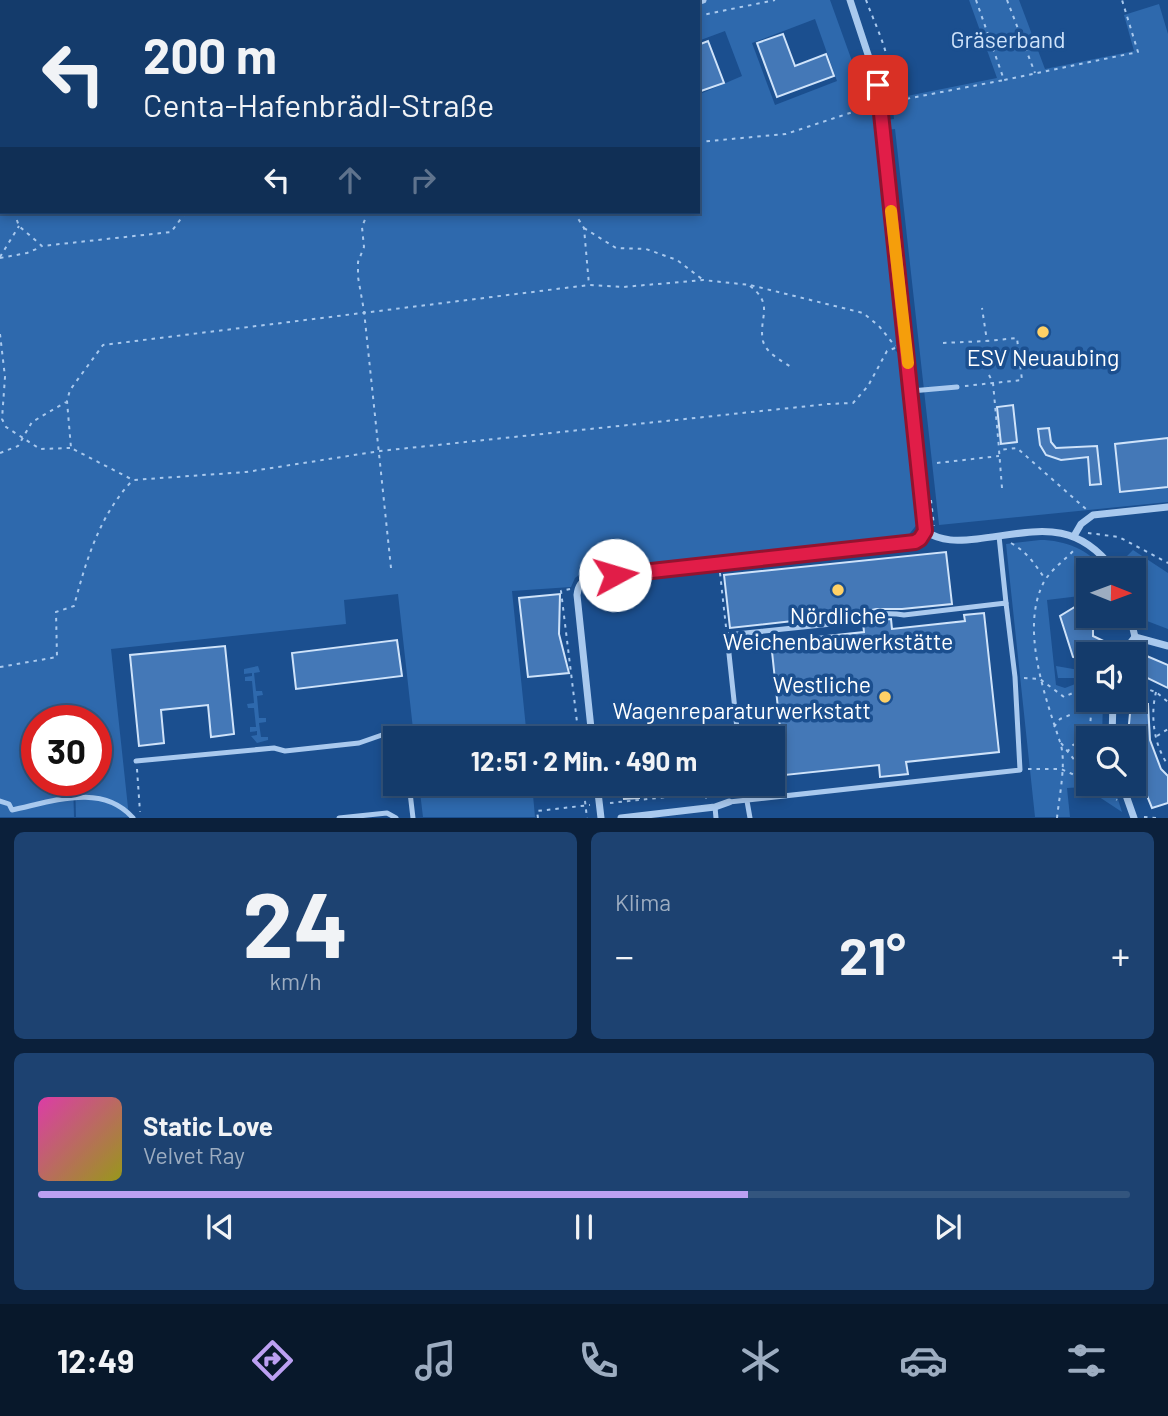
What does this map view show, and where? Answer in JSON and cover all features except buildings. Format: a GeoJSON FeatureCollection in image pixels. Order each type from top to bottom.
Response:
{"type":"FeatureCollection","features":[{"type":"Feature","properties":{"kind":"street"},"geometry":{"type":"LineString","coordinates":[[591,726],[578,588],[582,581],[589,577],[915,542],[925,531],[880,104],[873,65],[850,0]]}},
{"type":"Feature","properties":{"kind":"street"},"geometry":{"type":"LineString","coordinates":[[1075,534],[1081,524],[1093,515],[1123,515],[1168,507]]}},
{"type":"Feature","properties":{"kind":"street"},"geometry":{"type":"LineString","coordinates":[[925,531],[936,537],[955,541],[1056,531],[1075,534],[1104,558]]}},
{"type":"Feature","properties":{"kind":"street"},"geometry":{"type":"LineString","coordinates":[[1133,628],[1135,637]]}},
{"type":"Feature","properties":{"kind":"street"},"geometry":{"type":"LineString","coordinates":[[1135,637],[1168,646]]}},
{"type":"Feature","properties":{"kind":"street"},"geometry":{"type":"LineString","coordinates":[[1131,642],[1135,637]]}},
{"type":"Feature","properties":{"kind":"street"},"geometry":{"type":"LineString","coordinates":[[598,796],[601,817]]}},
{"type":"Feature","properties":{"kind":"street"},"geometry":{"type":"LineString","coordinates":[[1126,796],[1133,815]]}},
{"type":"Feature","properties":{"kind":"street"},"geometry":{"type":"LineString","coordinates":[[621,817],[711,807],[729,802]]}},
{"type":"Feature","properties":{"kind":"lane"},"geometry":{"type":"LineString","coordinates":[[911,391],[957,387]]}},
{"type":"Feature","properties":{"kind":"lane"},"geometry":{"type":"LineString","coordinates":[[729,802],[1020,770],[1014,677],[999,536]]}},
{"type":"Feature","properties":{"kind":"lane"},"geometry":{"type":"LineString","coordinates":[[737,726],[727,635],[851,622],[858,618],[895,613],[904,615],[1006,603]]}},
{"type":"Feature","properties":{"kind":"lane"},"geometry":{"type":"LineString","coordinates":[[136,761],[274,748],[285,751],[335,746],[383,736]]}},
{"type":"Feature","properties":{"kind":"lane"},"geometry":{"type":"LineString","coordinates":[[410,796],[413,817]]}},
{"type":"Feature","properties":{"kind":"lane"},"geometry":{"type":"LineString","coordinates":[[745,796],[750,817]]}},
{"type":"Feature","properties":{"kind":"lane"},"geometry":{"type":"LineString","coordinates":[[0,801],[9,804],[13,814],[88,797],[108,801],[123,808],[133,817]]}},
{"type":"Feature","properties":{"kind":"lane"},"geometry":{"type":"LineString","coordinates":[[711,807],[716,817]]}},
{"type":"Feature","properties":{"kind":"lane"},"geometry":{"type":"LineString","coordinates":[[339,817],[387,813],[396,817]]}},
{"type":"Feature","properties":{"kind":"path"},"geometry":{"type":"LineString","coordinates":[[700,16],[775,0]]}},
{"type":"Feature","properties":{"kind":"path"},"geometry":{"type":"LineString","coordinates":[[866,0],[890,68],[890,111]]}},
{"type":"Feature","properties":{"kind":"path"},"geometry":{"type":"LineString","coordinates":[[976,0],[1004,80]]}},
{"type":"Feature","properties":{"kind":"path"},"geometry":{"type":"LineString","coordinates":[[1007,0],[1035,73]]}},
{"type":"Feature","properties":{"kind":"path"},"geometry":{"type":"LineString","coordinates":[[889,102],[1138,52],[1122,0]]}},
{"type":"Feature","properties":{"kind":"path"},"geometry":{"type":"LineString","coordinates":[[700,142],[786,134],[880,104]]}},
{"type":"Feature","properties":{"kind":"path"},"geometry":{"type":"LineString","coordinates":[[15,214],[19,226],[42,246]]}},
{"type":"Feature","properties":{"kind":"path"},"geometry":{"type":"LineString","coordinates":[[0,257],[27,253],[42,246],[172,232],[185,214]]}},
{"type":"Feature","properties":{"kind":"path"},"geometry":{"type":"LineString","coordinates":[[367,214],[362,227],[364,247],[358,262],[358,277],[380,452],[391,568]]}},
{"type":"Feature","properties":{"kind":"path"},"geometry":{"type":"LineString","coordinates":[[575,214],[584,228],[616,248],[646,249],[677,260],[703,280]]}},
{"type":"Feature","properties":{"kind":"path"},"geometry":{"type":"LineString","coordinates":[[0,257],[19,226]]}},
{"type":"Feature","properties":{"kind":"path"},"geometry":{"type":"LineString","coordinates":[[584,228],[589,285]]}},
{"type":"Feature","properties":{"kind":"path"},"geometry":{"type":"LineString","coordinates":[[0,334],[5,377],[1,412],[6,427],[40,449],[71,448],[133,480],[246,472],[380,452],[853,403],[868,386],[887,351],[897,348],[879,326],[863,313],[750,285],[703,280],[623,288],[589,285],[364,311],[103,345],[70,390],[67,401],[71,448]]}},
{"type":"Feature","properties":{"kind":"path"},"geometry":{"type":"LineString","coordinates":[[750,285],[761,294],[765,311],[763,342],[769,352],[791,367]]}},
{"type":"Feature","properties":{"kind":"path"},"geometry":{"type":"LineString","coordinates":[[982,308],[987,341]]}},
{"type":"Feature","properties":{"kind":"path"},"geometry":{"type":"LineString","coordinates":[[943,343],[1017,338],[1022,380],[957,387]]}},
{"type":"Feature","properties":{"kind":"path"},"geometry":{"type":"LineString","coordinates":[[989,375],[993,383],[1002,488]]}},
{"type":"Feature","properties":{"kind":"path"},"geometry":{"type":"LineString","coordinates":[[0,453],[19,446],[32,422],[67,401]]}},
{"type":"Feature","properties":{"kind":"path"},"geometry":{"type":"LineString","coordinates":[[999,450],[1017,448],[1093,515]]}},
{"type":"Feature","properties":{"kind":"path"},"geometry":{"type":"LineString","coordinates":[[937,463],[1000,456]]}},
{"type":"Feature","properties":{"kind":"path"},"geometry":{"type":"LineString","coordinates":[[0,667],[57,657],[56,612],[74,607],[89,550],[117,497],[133,480]]}},
{"type":"Feature","properties":{"kind":"path"},"geometry":{"type":"LineString","coordinates":[[1075,534],[1119,537],[1168,563]]}},
{"type":"Feature","properties":{"kind":"path"},"geometry":{"type":"LineString","coordinates":[[999,536],[1023,550],[1045,580]]}},
{"type":"Feature","properties":{"kind":"path"},"geometry":{"type":"LineString","coordinates":[[1076,764],[1060,743],[1054,727],[1040,679],[1035,637],[1039,592],[1045,580],[1082,540]]}},
{"type":"Feature","properties":{"kind":"path"},"geometry":{"type":"LineString","coordinates":[[1150,560],[1154,555]]}},
{"type":"Feature","properties":{"kind":"path"},"geometry":{"type":"LineString","coordinates":[[719,565],[727,635]]}},
{"type":"Feature","properties":{"kind":"path"},"geometry":{"type":"LineString","coordinates":[[578,588],[561,591],[578,726]]}},
{"type":"Feature","properties":{"kind":"path"},"geometry":{"type":"LineString","coordinates":[[1014,677],[1040,679],[1065,697],[1076,692]]}},
{"type":"Feature","properties":{"kind":"path"},"geometry":{"type":"LineString","coordinates":[[1146,689],[1156,692],[1168,702]]}},
{"type":"Feature","properties":{"kind":"path"},"geometry":{"type":"LineString","coordinates":[[1156,692],[1153,705],[1156,737],[1168,765]]}},
{"type":"Feature","properties":{"kind":"path"},"geometry":{"type":"LineString","coordinates":[[1054,727],[1060,719],[1092,705],[1090,726]]}},
{"type":"Feature","properties":{"kind":"path"},"geometry":{"type":"LineString","coordinates":[[1156,737],[1168,729]]}},
{"type":"Feature","properties":{"kind":"path"},"geometry":{"type":"LineString","coordinates":[[1057,817],[1060,743]]}},
{"type":"Feature","properties":{"kind":"path"},"geometry":{"type":"LineString","coordinates":[[1067,752],[1076,744]]}},
{"type":"Feature","properties":{"kind":"path"},"geometry":{"type":"LineString","coordinates":[[136,761],[141,817]]}},
{"type":"Feature","properties":{"kind":"path"},"geometry":{"type":"LineString","coordinates":[[1020,770],[1061,769],[1076,775]]}},
{"type":"Feature","properties":{"kind":"path"},"geometry":{"type":"LineString","coordinates":[[538,817],[537,811],[706,793],[711,807]]}},
{"type":"Feature","properties":{"kind":"path"},"geometry":{"type":"LineString","coordinates":[[585,796],[587,817]]}},
{"type":"Feature","properties":{"kind":"path"},"geometry":{"type":"LineString","coordinates":[[1110,796],[1133,815],[1157,817]]}},
{"type":"Feature","properties":{"kind":"green space","name":"Gräserband"},"geometry":{"type":"Polygon","coordinates":[[[700,0],[830,0],[866,100],[873,99],[875,121],[894,119],[892,99],[997,78],[969,0],[1019,0],[1045,69],[1134,51],[1124,15],[1159,4],[1168,34],[1168,502],[939,525],[895,129],[876,131],[899,345],[895,350],[901,356],[918,523],[907,537],[583,572],[575,578],[571,587],[512,591],[526,726],[413,726],[398,594],[344,600],[346,624],[111,649],[129,817],[76,817],[75,796],[112,796],[112,705],[21,705],[21,796],[73,796],[74,817],[0,817],[0,214],[700,214],[700,94],[742,76],[725,31],[700,40],[700,0]],[[815,19],[752,43],[775,105],[837,81],[815,19]]]}},
{"type":"Feature","properties":{"kind":"green space"},"geometry":{"type":"Polygon","coordinates":[[[1040,540],[1059,542],[1093,558],[1076,558],[1076,596],[1047,600],[1056,685],[1065,688],[1076,684],[1076,712],[1103,712],[1102,726],[1076,726],[1076,787],[1067,788],[1070,817],[1035,817],[1006,544],[1040,540]]]}},
{"type":"Feature","properties":{"kind":"green space"},"geometry":{"type":"Polygon","coordinates":[[[1133,550],[1145,558],[1126,558],[1133,550]]]}},
{"type":"Feature","properties":{"kind":"green space"},"geometry":{"type":"Polygon","coordinates":[[[1146,559],[1168,573],[1168,629],[1147,621],[1146,559]]]}},
{"type":"Feature","properties":{"kind":"green space"},"geometry":{"type":"Polygon","coordinates":[[[258,666],[260,672],[254,673],[256,691],[262,691],[263,695],[257,696],[259,718],[266,718],[266,722],[259,723],[261,737],[268,737],[268,740],[257,743],[251,736],[257,735],[257,731],[250,732],[250,727],[256,727],[254,708],[248,708],[247,704],[254,703],[252,681],[245,681],[245,677],[252,676],[252,673],[244,674],[244,669],[258,666]]]}},
{"type":"Feature","properties":{"kind":"green space"},"geometry":{"type":"Polygon","coordinates":[[[1056,666],[1076,669],[1076,678],[1058,678],[1056,666]]]}},
{"type":"Feature","properties":{"kind":"green space"},"geometry":{"type":"Polygon","coordinates":[[[420,796],[533,796],[535,817],[423,817],[420,796]]]}},
{"type":"Feature","properties":{"kind":"green space"},"geometry":{"type":"Polygon","coordinates":[[[1098,796],[1117,796],[1122,812],[1098,796]]]}},
{"type":"Feature","properties":{"kind":"slow traffic"},"geometry":{"type":"LineString","coordinates":[[891,211],[908,363]]}},
{"type":"Feature","properties":{"kind":"place","name":"ESV Neuaubing"},"geometry":{"type":"Point","coordinates":[1043,332]}},
{"type":"Feature","properties":{"kind":"place","name":"Nördliche Weichenbauwerkstätte"},"geometry":{"type":"Point","coordinates":[838,590]}},
{"type":"Feature","properties":{"kind":"place","name":"Westliche Wagenreparaturwerkstatt"},"geometry":{"type":"Point","coordinates":[885,697]}},
{"type":"Feature","properties":{"kind":"route"},"geometry":{"type":"LineString","coordinates":[[615,575],[915,542],[925,531],[878,85]]}}]}
